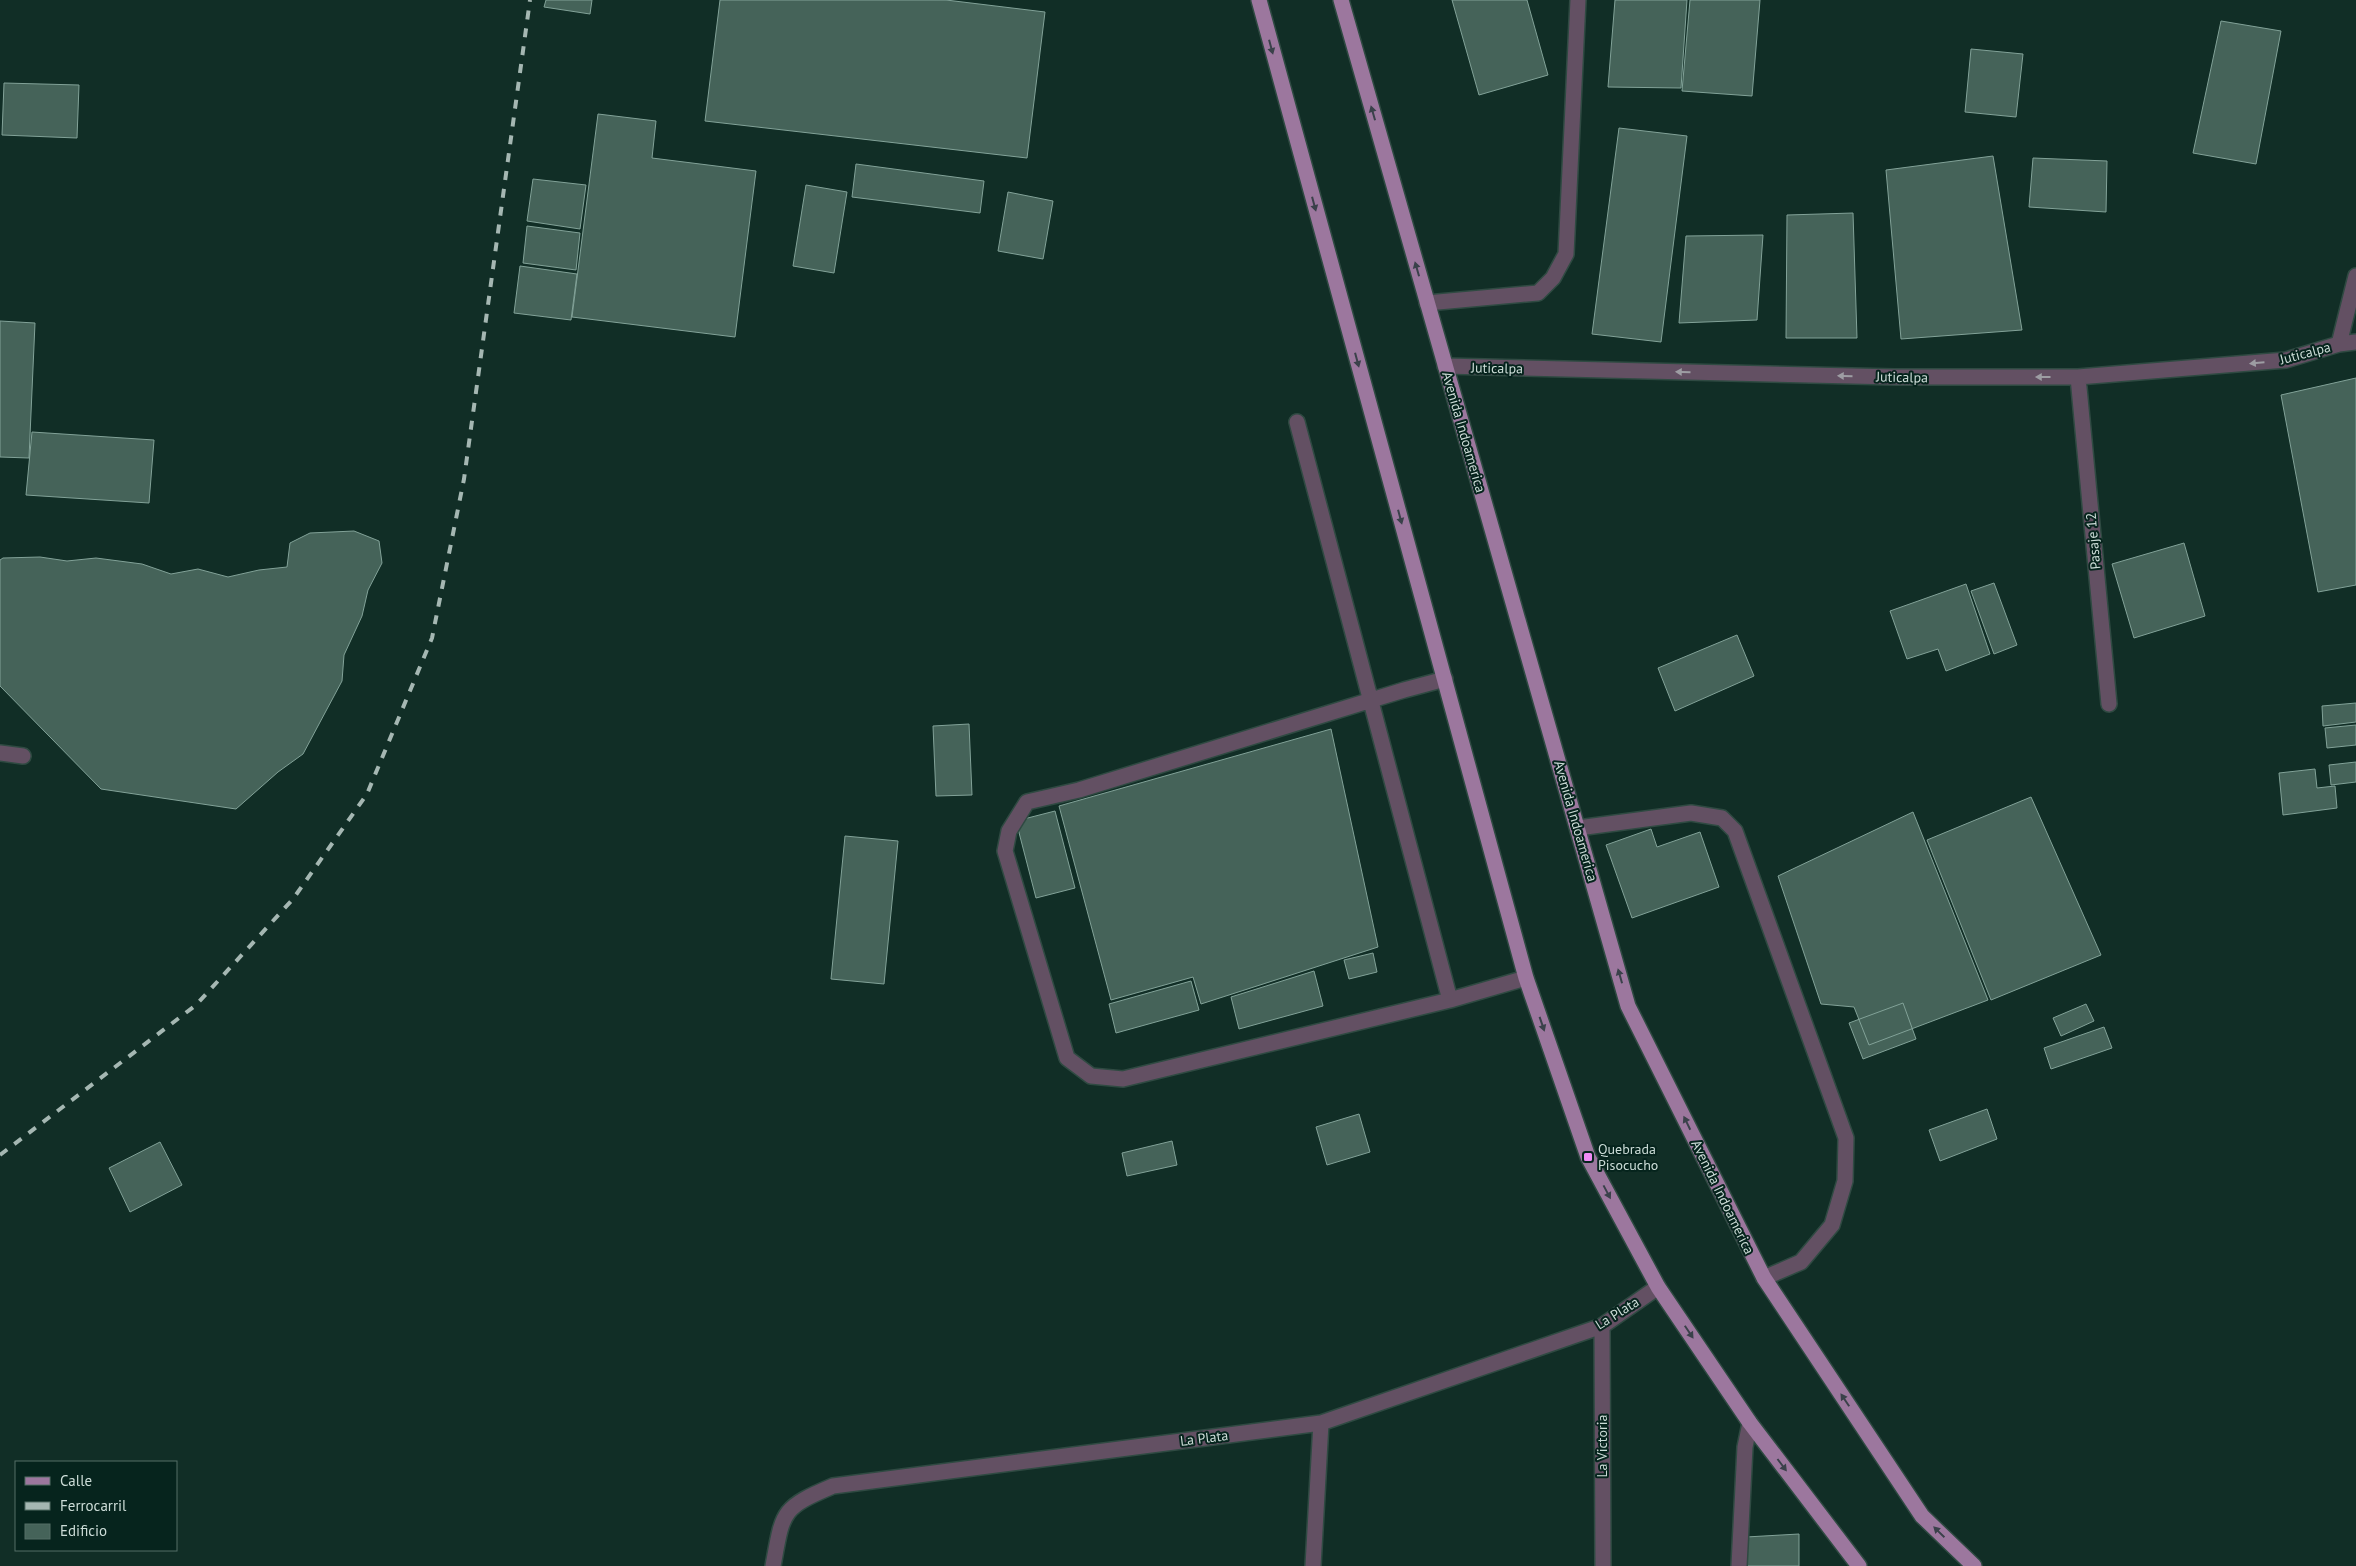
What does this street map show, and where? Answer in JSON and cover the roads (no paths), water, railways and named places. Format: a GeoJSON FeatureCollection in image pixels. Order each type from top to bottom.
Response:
{"type":"FeatureCollection","features":[{"type":"Feature","properties":{"kind":"main road"},"geometry":{"type":"LineString","coordinates":[[1259,0],[1526,978],[1588,1157],[1658,1287],[1750,1423],[1859,1566]]}},
{"type":"Feature","properties":{"kind":"main road","name":"Avenida Indoamerica"},"geometry":{"type":"LineString","coordinates":[[1341,0],[1628,1006],[1764,1278],[1922,1516],[1974,1566]]}},
{"type":"Feature","properties":{"kind":"street"},"geometry":{"type":"LineString","coordinates":[[1427,303],[1538,293],[1553,278],[1566,254],[1578,0]]}},
{"type":"Feature","properties":{"kind":"street"},"geometry":{"type":"LineString","coordinates":[[2339,344],[2356,276]]}},
{"type":"Feature","properties":{"kind":"street","name":"Juticalpa"},"geometry":{"type":"LineString","coordinates":[[1445,366],[1895,377],[2078,377],[2286,360],[2339,344],[2356,342]]}},
{"type":"Feature","properties":{"kind":"street","name":"Pasaje 12"},"geometry":{"type":"LineString","coordinates":[[2078,377],[2109,704]]}},
{"type":"Feature","properties":{"kind":"street"},"geometry":{"type":"LineString","coordinates":[[1297,422],[1450,1000]]}},
{"type":"Feature","properties":{"kind":"street"},"geometry":{"type":"LineString","coordinates":[[1445,679],[1079,790],[1027,802],[1009,830],[1005,851],[1068,1058],[1091,1076],[1123,1079],[1450,1000],[1526,978]]}},
{"type":"Feature","properties":{"kind":"street"},"geometry":{"type":"LineString","coordinates":[[0,753],[23,756]]}},
{"type":"Feature","properties":{"kind":"street"},"geometry":{"type":"LineString","coordinates":[[1578,828],[1691,813],[1722,818],[1734,831],[1846,1138],[1846,1181],[1832,1225],[1801,1262],[1764,1278]]}},
{"type":"Feature","properties":{"kind":"street","name":"La Plata"},"geometry":{"type":"LineString","coordinates":[[773,1566],[781,1521],[799,1500],[833,1486],[1321,1423],[1602,1326],[1658,1287]]}},
{"type":"Feature","properties":{"kind":"street","name":"La Victoria"},"geometry":{"type":"LineString","coordinates":[[1602,1326],[1602,1566]]}},
{"type":"Feature","properties":{"kind":"street"},"geometry":{"type":"LineString","coordinates":[[1313,1566],[1321,1423]]}},
{"type":"Feature","properties":{"kind":"street"},"geometry":{"type":"LineString","coordinates":[[1739,1566],[1745,1447],[1750,1423]]}},
{"type":"Feature","properties":{"kind":"railway"},"geometry":{"type":"LineString","coordinates":[[0,1155],[196,1005],[293,899],[367,794],[432,638],[464,479],[530,0]]}},
{"type":"Feature","properties":{"kind":"place","name":"Quebrada Pisocucho"},"geometry":{"type":"Point","coordinates":[1588,1157]}}]}
